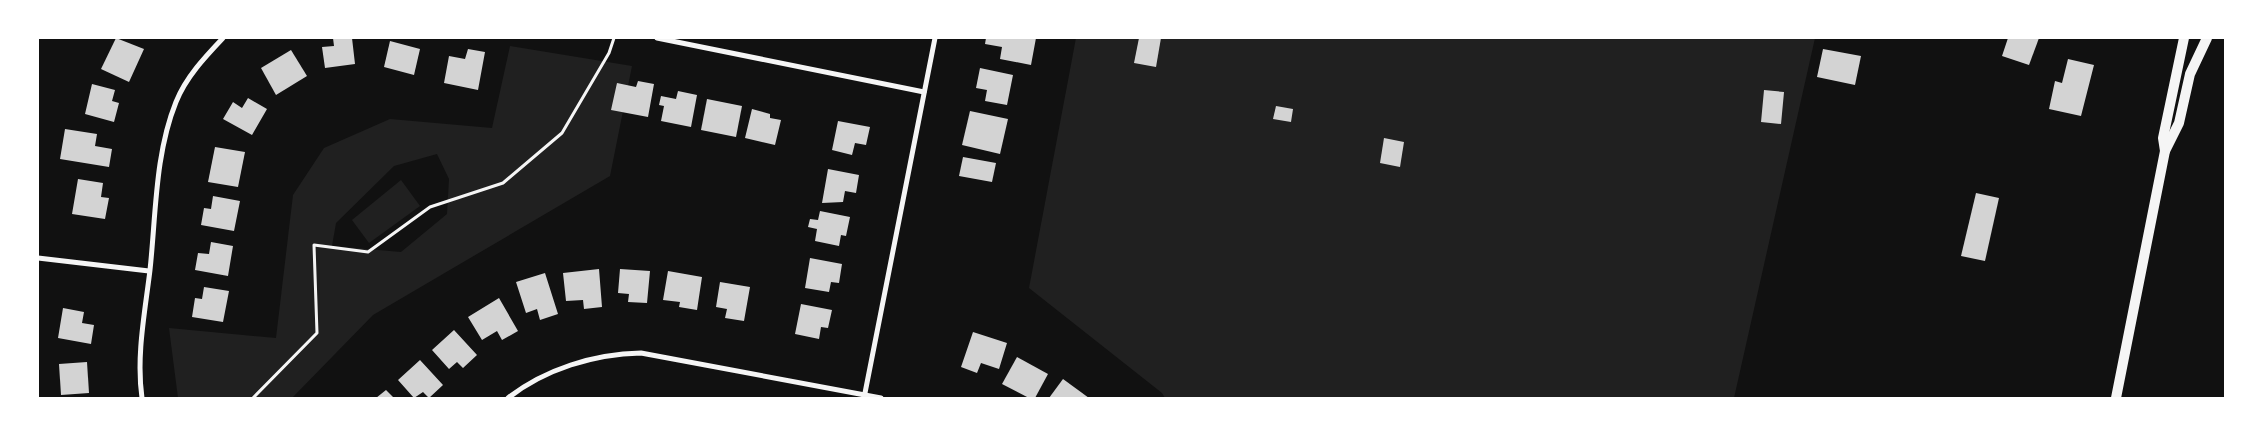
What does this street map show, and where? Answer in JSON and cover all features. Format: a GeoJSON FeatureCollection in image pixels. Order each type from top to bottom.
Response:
{"type":"FeatureCollection","features":[{"type":"Feature","properties":{"kind":"main road"},"geometry":{"type":"LineString","coordinates":[[2165,151],[2163,138],[2184,38]]}},
{"type":"Feature","properties":{"kind":"main road"},"geometry":{"type":"LineString","coordinates":[[2116,398],[2165,151],[2178,123],[2190,74],[2207,38]]}},
{"type":"Feature","properties":{"kind":"street"},"geometry":{"type":"LineString","coordinates":[[142,398],[140,385],[141,342],[162,148],[169,120],[177,99],[201,61],[223,38]]}},
{"type":"Feature","properties":{"kind":"street"},"geometry":{"type":"LineString","coordinates":[[657,38],[924,92]]}},
{"type":"Feature","properties":{"kind":"street"},"geometry":{"type":"LineString","coordinates":[[864,397],[935,38]]}},
{"type":"Feature","properties":{"kind":"street"},"geometry":{"type":"LineString","coordinates":[[38,258],[150,272]]}},
{"type":"Feature","properties":{"kind":"street"},"geometry":{"type":"LineString","coordinates":[[508,398],[525,385],[557,370],[618,353],[641,353],[864,397],[881,398]]}},
{"type":"Feature","properties":{"kind":"path"},"geometry":{"type":"LineString","coordinates":[[254,398],[317,333],[314,245],[368,252],[430,207],[503,183],[562,134],[609,53],[614,38]]}},
{"type":"Feature","properties":{"kind":"shaded area"},"geometry":{"type":"Polygon","coordinates":[[[1076,38],[1815,38],[1734,398],[1165,398],[1162,393],[1029,288],[1076,38]]]}},
{"type":"Feature","properties":{"kind":"shaded area"},"geometry":{"type":"Polygon","coordinates":[[[510,46],[632,66],[610,176],[373,315],[292,398],[178,398],[169,328],[276,338],[293,195],[324,148],[390,119],[492,128],[510,46]],[[437,154],[394,166],[336,223],[332,246],[401,252],[447,214],[449,179],[437,154]]]}},
{"type":"Feature","properties":{"kind":"shaded area"},"geometry":{"type":"Polygon","coordinates":[[[401,180],[420,206],[369,243],[352,220],[401,180]]]}},
{"type":"Feature","properties":{"kind":"building"},"geometry":{"type":"Polygon","coordinates":[[[116,38],[144,49],[129,82],[101,69],[116,38]]]}},
{"type":"Feature","properties":{"kind":"building"},"geometry":{"type":"Polygon","coordinates":[[[333,38],[352,38],[355,64],[325,68],[322,47],[334,46],[333,38]]]}},
{"type":"Feature","properties":{"kind":"building"},"geometry":{"type":"Polygon","coordinates":[[[986,38],[1036,38],[1031,65],[1000,59],[1002,47],[985,44],[986,38]]]}},
{"type":"Feature","properties":{"kind":"building"},"geometry":{"type":"Polygon","coordinates":[[[1139,38],[1161,38],[1156,67],[1134,63],[1139,38]]]}},
{"type":"Feature","properties":{"kind":"building"},"geometry":{"type":"Polygon","coordinates":[[[2008,38],[2039,38],[2029,65],[2002,56],[2008,38]]]}},
{"type":"Feature","properties":{"kind":"building"},"geometry":{"type":"Polygon","coordinates":[[[390,41],[420,49],[414,75],[384,67],[390,41]]]}},
{"type":"Feature","properties":{"kind":"building"},"geometry":{"type":"Polygon","coordinates":[[[468,49],[485,52],[478,90],[444,83],[449,56],[465,59],[468,49]]]}},
{"type":"Feature","properties":{"kind":"building"},"geometry":{"type":"Polygon","coordinates":[[[1823,49],[1861,56],[1855,85],[1817,77],[1823,49]]]}},
{"type":"Feature","properties":{"kind":"building"},"geometry":{"type":"Polygon","coordinates":[[[291,50],[307,76],[276,95],[261,68],[291,50]]]}},
{"type":"Feature","properties":{"kind":"building"},"geometry":{"type":"Polygon","coordinates":[[[2068,59],[2094,65],[2081,116],[2049,109],[2055,81],[2062,83],[2068,59]]]}},
{"type":"Feature","properties":{"kind":"building"},"geometry":{"type":"Polygon","coordinates":[[[980,68],[1013,75],[1007,105],[985,101],[987,90],[976,88],[980,68]]]}},
{"type":"Feature","properties":{"kind":"building"},"geometry":{"type":"Polygon","coordinates":[[[638,81],[654,84],[648,117],[611,110],[617,83],[636,87],[638,81]]]}},
{"type":"Feature","properties":{"kind":"building"},"geometry":{"type":"Polygon","coordinates":[[[92,84],[115,90],[112,101],[119,103],[114,122],[85,114],[92,84]]]}},
{"type":"Feature","properties":{"kind":"building"},"geometry":{"type":"Polygon","coordinates":[[[1764,90],[1784,92],[1781,124],[1761,122],[1764,90]]]}},
{"type":"Feature","properties":{"kind":"building"},"geometry":{"type":"Polygon","coordinates":[[[678,91],[697,95],[691,127],[661,121],[664,106],[659,105],[661,96],[676,99],[678,91]]]}},
{"type":"Feature","properties":{"kind":"building"},"geometry":{"type":"Polygon","coordinates":[[[248,98],[267,109],[252,135],[223,119],[233,102],[242,108],[248,98]]]}},
{"type":"Feature","properties":{"kind":"building"},"geometry":{"type":"Polygon","coordinates":[[[707,99],[742,106],[736,137],[701,130],[707,99]]]}},
{"type":"Feature","properties":{"kind":"building"},"geometry":{"type":"Polygon","coordinates":[[[1276,106],[1293,109],[1291,122],[1273,119],[1276,106]]]}},
{"type":"Feature","properties":{"kind":"building"},"geometry":{"type":"Polygon","coordinates":[[[752,109],[770,114],[770,118],[781,120],[775,145],[745,138],[752,109]]]}},
{"type":"Feature","properties":{"kind":"building"},"geometry":{"type":"Polygon","coordinates":[[[970,111],[1008,119],[1000,154],[962,145],[970,111]]]}},
{"type":"Feature","properties":{"kind":"building"},"geometry":{"type":"Polygon","coordinates":[[[838,121],[870,127],[866,145],[855,143],[852,155],[832,150],[838,121]]]}},
{"type":"Feature","properties":{"kind":"building"},"geometry":{"type":"Polygon","coordinates":[[[65,129],[97,134],[95,146],[112,149],[109,167],[60,159],[65,129]]]}},
{"type":"Feature","properties":{"kind":"building"},"geometry":{"type":"Polygon","coordinates":[[[1384,138],[1404,142],[1400,167],[1380,163],[1384,138]]]}},
{"type":"Feature","properties":{"kind":"building"},"geometry":{"type":"Polygon","coordinates":[[[215,147],[245,152],[238,187],[208,182],[215,147]]]}},
{"type":"Feature","properties":{"kind":"building"},"geometry":{"type":"Polygon","coordinates":[[[963,157],[996,163],[992,182],[959,176],[963,157]]]}},
{"type":"Feature","properties":{"kind":"building"},"geometry":{"type":"Polygon","coordinates":[[[828,169],[859,175],[856,193],[845,191],[843,202],[822,203],[828,169]]]}},
{"type":"Feature","properties":{"kind":"building"},"geometry":{"type":"Polygon","coordinates":[[[78,179],[103,183],[101,197],[109,198],[105,219],[72,214],[78,179]]]}},
{"type":"Feature","properties":{"kind":"building"},"geometry":{"type":"Polygon","coordinates":[[[1976,193],[1999,198],[1985,261],[1961,256],[1976,193]]]}},
{"type":"Feature","properties":{"kind":"building"},"geometry":{"type":"Polygon","coordinates":[[[213,196],[240,201],[234,231],[201,225],[204,208],[211,209],[213,196]]]}},
{"type":"Feature","properties":{"kind":"building"},"geometry":{"type":"Polygon","coordinates":[[[820,211],[850,217],[846,236],[841,235],[839,246],[815,241],[817,229],[808,227],[810,219],[818,220],[820,211]]]}},
{"type":"Feature","properties":{"kind":"building"},"geometry":{"type":"Polygon","coordinates":[[[211,242],[233,246],[228,276],[195,270],[198,253],[209,254],[211,242]]]}},
{"type":"Feature","properties":{"kind":"building"},"geometry":{"type":"Polygon","coordinates":[[[810,258],[842,264],[839,283],[831,282],[829,292],[805,288],[810,258]]]}},
{"type":"Feature","properties":{"kind":"building"},"geometry":{"type":"Polygon","coordinates":[[[599,269],[602,307],[584,309],[583,300],[566,301],[563,273],[599,269]]]}},
{"type":"Feature","properties":{"kind":"building"},"geometry":{"type":"Polygon","coordinates":[[[620,269],[650,271],[647,303],[628,302],[629,294],[618,293],[620,269]]]}},
{"type":"Feature","properties":{"kind":"building"},"geometry":{"type":"Polygon","coordinates":[[[668,271],[702,277],[697,310],[679,307],[680,302],[663,300],[668,271]]]}},
{"type":"Feature","properties":{"kind":"building"},"geometry":{"type":"Polygon","coordinates":[[[545,273],[558,314],[540,320],[537,309],[526,313],[516,282],[545,273]]]}},
{"type":"Feature","properties":{"kind":"building"},"geometry":{"type":"Polygon","coordinates":[[[720,282],[750,287],[744,321],[725,318],[727,309],[716,307],[720,282]]]}},
{"type":"Feature","properties":{"kind":"building"},"geometry":{"type":"Polygon","coordinates":[[[204,287],[229,291],[223,322],[192,317],[195,298],[202,299],[204,287]]]}},
{"type":"Feature","properties":{"kind":"building"},"geometry":{"type":"Polygon","coordinates":[[[499,298],[518,331],[502,340],[497,331],[482,340],[468,317],[499,298]]]}},
{"type":"Feature","properties":{"kind":"building"},"geometry":{"type":"Polygon","coordinates":[[[801,304],[832,310],[828,328],[821,327],[819,339],[795,334],[801,304]]]}},
{"type":"Feature","properties":{"kind":"building"},"geometry":{"type":"Polygon","coordinates":[[[63,308],[84,312],[82,323],[94,325],[91,344],[58,338],[63,308]]]}},
{"type":"Feature","properties":{"kind":"building"},"geometry":{"type":"Polygon","coordinates":[[[454,330],[477,355],[463,368],[457,362],[449,369],[432,350],[454,330]]]}},
{"type":"Feature","properties":{"kind":"building"},"geometry":{"type":"Polygon","coordinates":[[[973,332],[1007,343],[999,369],[981,363],[977,373],[961,367],[973,332]]]}},
{"type":"Feature","properties":{"kind":"building"},"geometry":{"type":"Polygon","coordinates":[[[1017,357],[1048,374],[1035,398],[1029,398],[1002,384],[1017,357]]]}},
{"type":"Feature","properties":{"kind":"building"},"geometry":{"type":"Polygon","coordinates":[[[420,360],[443,385],[429,398],[423,392],[414,398],[398,380],[420,360]]]}},
{"type":"Feature","properties":{"kind":"building"},"geometry":{"type":"Polygon","coordinates":[[[87,362],[89,393],[61,395],[59,364],[87,362]]]}},
{"type":"Feature","properties":{"kind":"building"},"geometry":{"type":"Polygon","coordinates":[[[1063,379],[1089,398],[1049,398],[1063,379]]]}},
{"type":"Feature","properties":{"kind":"building"},"geometry":{"type":"Polygon","coordinates":[[[386,390],[394,398],[376,398],[386,390]]]}}]}
